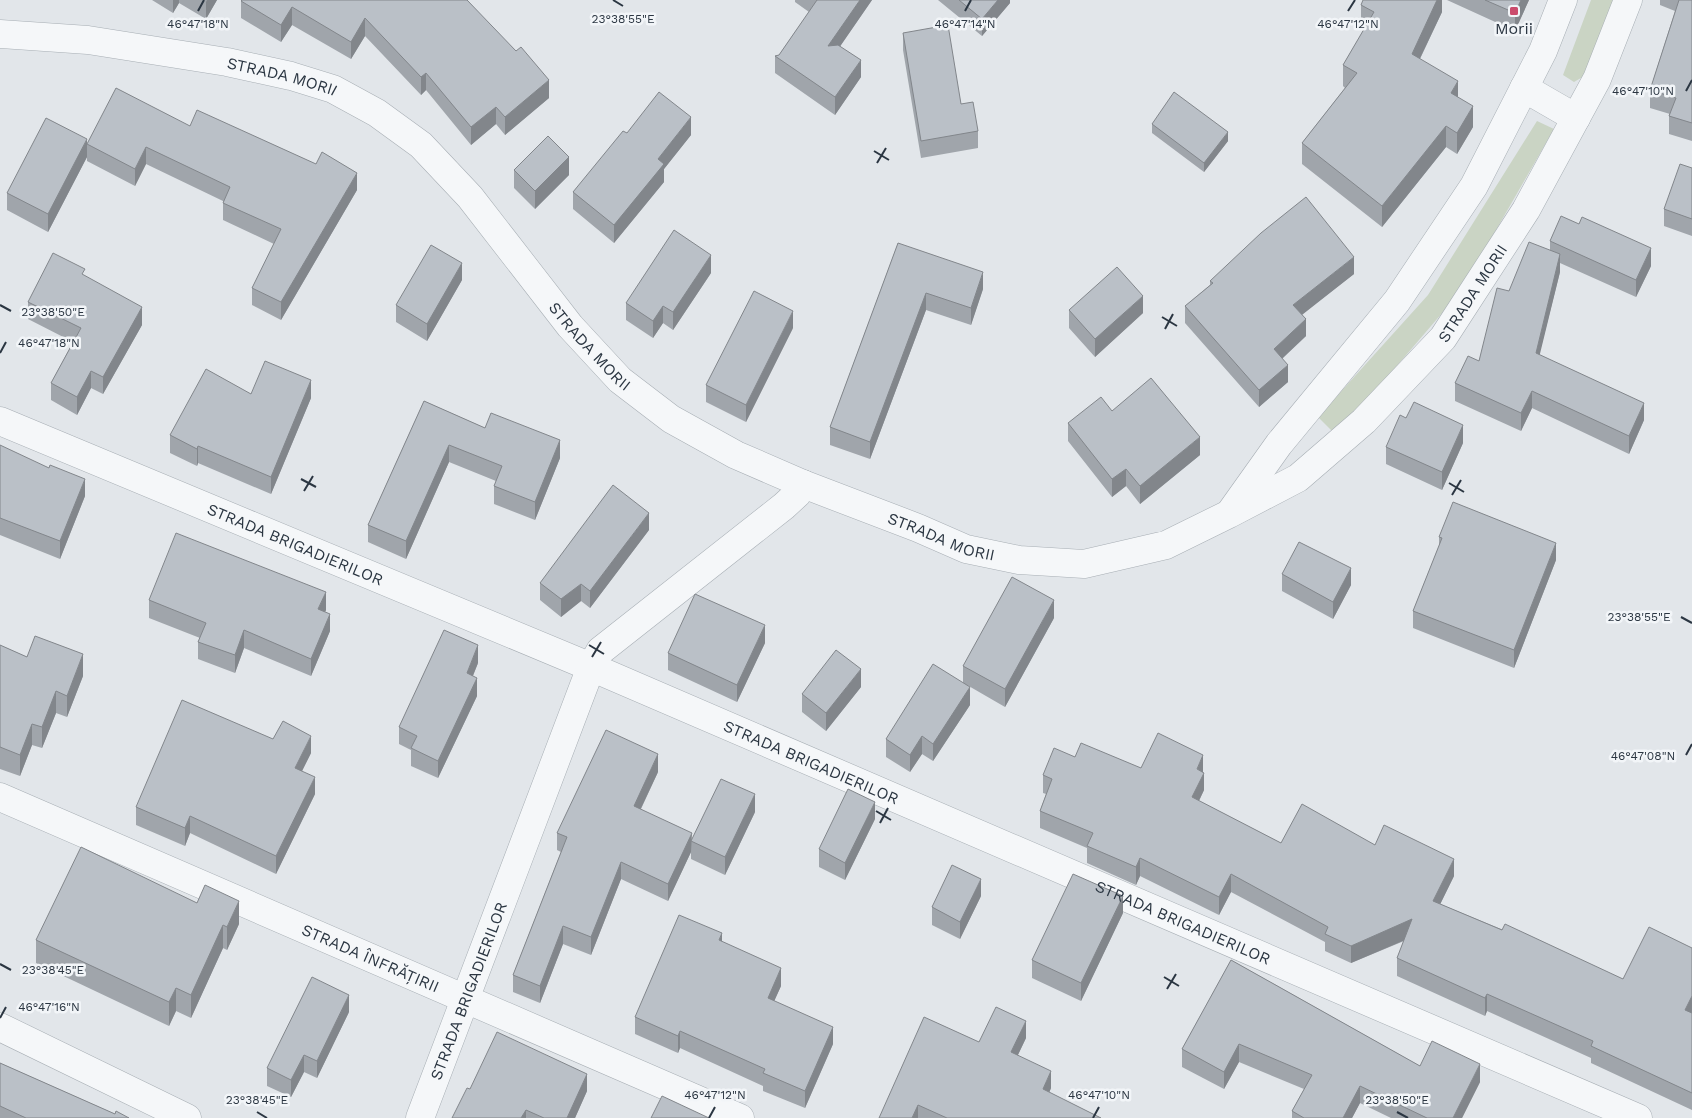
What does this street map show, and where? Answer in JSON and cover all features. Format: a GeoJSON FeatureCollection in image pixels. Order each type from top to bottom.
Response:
{"type":"FeatureCollection","features":[{"type":"Feature","properties":{"kind":"street","name":"STRADA MORII"},"geometry":{"type":"LineString","coordinates":[[1229,514],[1279,444],[1397,301],[1474,186],[1543,51],[1563,0]]}},
{"type":"Feature","properties":{"kind":"street","name":"STRADA MORII"},"geometry":{"type":"LineString","coordinates":[[0,34],[88,40],[227,62],[290,76],[334,89],[377,113],[421,145],[470,197],[570,326],[620,380],[671,419],[736,455],[966,549],[1020,560],[1084,564],[1166,545],[1229,514],[1298,478],[1364,421],[1444,338],[1526,210],[1597,79],[1628,0]]}},
{"type":"Feature","properties":{"kind":"street"},"geometry":{"type":"LineString","coordinates":[[1524,88],[1576,118]]}},
{"type":"Feature","properties":{"kind":"street","name":"STRADA BRIGADIERILOR"},"geometry":{"type":"LineString","coordinates":[[0,421],[591,667],[1638,1118]]}},
{"type":"Feature","properties":{"kind":"street","name":"STRADA BRIGADIERILOR"},"geometry":{"type":"LineString","coordinates":[[420,1118],[591,667],[600,651],[614,638],[784,506],[803,484]]}},
{"type":"Feature","properties":{"kind":"street","name":"STRADA ÎNFRĂȚIRII"},"geometry":{"type":"LineString","coordinates":[[0,797],[740,1118]]}},
{"type":"Feature","properties":{"kind":"street"},"geometry":{"type":"LineString","coordinates":[[0,1027],[187,1118]]}},
{"type":"Feature","properties":{"kind":"green space"},"geometry":{"type":"Polygon","coordinates":[[[1591,0],[1617,0],[1586,75],[1574,82],[1563,75],[1591,0]]]}},
{"type":"Feature","properties":{"kind":"green space"},"geometry":{"type":"Polygon","coordinates":[[[1537,121],[1554,129],[1476,265],[1443,312],[1359,410],[1334,433],[1318,417],[1428,295],[1537,121]]]}},
{"type":"Feature","properties":{"kind":"building"},"geometry":{"type":"Polygon","coordinates":[[[242,0],[467,0],[516,51],[521,47],[549,80],[505,117],[496,107],[471,127],[426,73],[421,77],[365,18],[351,42],[292,7],[281,25],[242,0]]]}},
{"type":"Feature","properties":{"kind":"building"},"geometry":{"type":"Polygon","coordinates":[[[817,0],[860,0],[828,46],[838,45],[861,60],[835,97],[775,56],[779,55],[817,0]]]}},
{"type":"Feature","properties":{"kind":"building"},"geometry":{"type":"Polygon","coordinates":[[[959,0],[998,0],[982,19],[959,0]]]}},
{"type":"Feature","properties":{"kind":"building"},"geometry":{"type":"Polygon","coordinates":[[[1363,0],[1437,0],[1412,54],[1458,81],[1451,93],[1473,106],[1457,133],[1446,126],[1382,206],[1302,143],[1357,73],[1343,65],[1374,12],[1361,5],[1363,0]]]}},
{"type":"Feature","properties":{"kind":"building"},"geometry":{"type":"Polygon","coordinates":[[[1485,0],[1521,0],[1515,13],[1485,0]]]}},
{"type":"Feature","properties":{"kind":"building"},"geometry":{"type":"Polygon","coordinates":[[[1679,0],[1692,0],[1692,123],[1669,116],[1676,98],[1650,90],[1679,0]]]}},
{"type":"Feature","properties":{"kind":"building"},"geometry":{"type":"Polygon","coordinates":[[[948,25],[961,104],[973,102],[978,131],[921,141],[903,33],[948,25]]]}},
{"type":"Feature","properties":{"kind":"building"},"geometry":{"type":"Polygon","coordinates":[[[116,88],[190,126],[197,110],[316,164],[322,152],[357,173],[281,302],[252,288],[281,229],[223,203],[230,187],[146,147],[135,169],[87,144],[116,88]]]}},
{"type":"Feature","properties":{"kind":"building"},"geometry":{"type":"Polygon","coordinates":[[[659,92],[691,117],[658,159],[664,164],[614,225],[573,192],[623,131],[627,133],[659,92]]]}},
{"type":"Feature","properties":{"kind":"building"},"geometry":{"type":"Polygon","coordinates":[[[1174,92],[1228,132],[1204,163],[1152,124],[1174,92]]]}},
{"type":"Feature","properties":{"kind":"building"},"geometry":{"type":"Polygon","coordinates":[[[46,118],[87,139],[48,214],[7,193],[46,118]]]}},
{"type":"Feature","properties":{"kind":"building"},"geometry":{"type":"Polygon","coordinates":[[[548,136],[569,157],[535,191],[514,170],[548,136]]]}},
{"type":"Feature","properties":{"kind":"building"},"geometry":{"type":"Polygon","coordinates":[[[1680,164],[1692,168],[1692,219],[1664,209],[1680,164]]]}},
{"type":"Feature","properties":{"kind":"building"},"geometry":{"type":"Polygon","coordinates":[[[1306,197],[1354,257],[1293,305],[1306,319],[1274,349],[1288,365],[1259,390],[1185,306],[1213,283],[1210,281],[1261,233],[1306,197]]]}},
{"type":"Feature","properties":{"kind":"building"},"geometry":{"type":"Polygon","coordinates":[[[1561,216],[1579,224],[1582,217],[1651,248],[1636,280],[1550,241],[1561,216]]]}},
{"type":"Feature","properties":{"kind":"building"},"geometry":{"type":"Polygon","coordinates":[[[674,230],[711,255],[673,312],[663,306],[653,321],[626,303],[674,230]]]}},
{"type":"Feature","properties":{"kind":"building"},"geometry":{"type":"Polygon","coordinates":[[[1529,242],[1560,254],[1536,353],[1644,403],[1629,436],[1532,391],[1521,413],[1455,383],[1468,356],[1479,361],[1497,288],[1509,291],[1529,242]]]}},
{"type":"Feature","properties":{"kind":"building"},"geometry":{"type":"Polygon","coordinates":[[[898,243],[983,272],[971,308],[926,293],[870,442],[830,427],[898,243]]]}},
{"type":"Feature","properties":{"kind":"building"},"geometry":{"type":"Polygon","coordinates":[[[431,245],[462,263],[427,324],[396,305],[431,245]]]}},
{"type":"Feature","properties":{"kind":"building"},"geometry":{"type":"Polygon","coordinates":[[[53,253],[85,269],[82,274],[142,307],[103,377],[91,371],[77,397],[51,383],[81,328],[28,302],[53,253]]]}},
{"type":"Feature","properties":{"kind":"building"},"geometry":{"type":"Polygon","coordinates":[[[1117,267],[1143,296],[1095,339],[1069,310],[1117,267]]]}},
{"type":"Feature","properties":{"kind":"building"},"geometry":{"type":"Polygon","coordinates":[[[754,291],[793,311],[746,405],[706,385],[754,291]]]}},
{"type":"Feature","properties":{"kind":"building"},"geometry":{"type":"Polygon","coordinates":[[[265,361],[311,380],[271,477],[198,446],[197,449],[170,435],[206,369],[251,394],[265,361]]]}},
{"type":"Feature","properties":{"kind":"building"},"geometry":{"type":"Polygon","coordinates":[[[1151,378],[1200,437],[1140,486],[1126,469],[1112,479],[1068,423],[1101,397],[1112,411],[1151,378]]]}},
{"type":"Feature","properties":{"kind":"building"},"geometry":{"type":"Polygon","coordinates":[[[424,401],[485,428],[491,413],[560,440],[535,502],[494,486],[502,466],[449,445],[406,541],[368,525],[424,401]]]}},
{"type":"Feature","properties":{"kind":"building"},"geometry":{"type":"Polygon","coordinates":[[[1414,402],[1463,425],[1442,472],[1386,447],[1400,415],[1406,418],[1414,402]]]}},
{"type":"Feature","properties":{"kind":"building"},"geometry":{"type":"Polygon","coordinates":[[[0,445],[49,468],[50,465],[85,479],[60,541],[0,518],[0,445]]]}},
{"type":"Feature","properties":{"kind":"building"},"geometry":{"type":"Polygon","coordinates":[[[613,485],[649,513],[590,591],[581,584],[561,599],[540,583],[613,485]]]}},
{"type":"Feature","properties":{"kind":"building"},"geometry":{"type":"Polygon","coordinates":[[[1453,502],[1556,543],[1514,650],[1413,611],[1442,538],[1439,537],[1453,502]]]}},
{"type":"Feature","properties":{"kind":"building"},"geometry":{"type":"Polygon","coordinates":[[[176,533],[326,592],[318,609],[330,614],[311,659],[244,630],[235,655],[198,642],[206,623],[149,600],[176,533]]]}},
{"type":"Feature","properties":{"kind":"building"},"geometry":{"type":"Polygon","coordinates":[[[1299,542],[1351,568],[1333,602],[1282,574],[1299,542]]]}},
{"type":"Feature","properties":{"kind":"building"},"geometry":{"type":"Polygon","coordinates":[[[1012,577],[1054,600],[1005,689],[963,666],[1012,577]]]}},
{"type":"Feature","properties":{"kind":"building"},"geometry":{"type":"Polygon","coordinates":[[[695,594],[765,625],[737,685],[668,653],[695,594]]]}},
{"type":"Feature","properties":{"kind":"building"},"geometry":{"type":"Polygon","coordinates":[[[444,630],[478,645],[467,673],[477,678],[438,761],[411,748],[417,736],[399,727],[444,630]]]}},
{"type":"Feature","properties":{"kind":"building"},"geometry":{"type":"Polygon","coordinates":[[[35,636],[83,654],[67,696],[56,691],[42,727],[32,724],[20,755],[0,747],[0,645],[27,657],[35,636]]]}},
{"type":"Feature","properties":{"kind":"building"},"geometry":{"type":"Polygon","coordinates":[[[836,650],[861,669],[826,713],[802,694],[836,650]]]}},
{"type":"Feature","properties":{"kind":"building"},"geometry":{"type":"Polygon","coordinates":[[[933,664],[970,687],[933,744],[922,736],[910,755],[886,739],[933,664]]]}},
{"type":"Feature","properties":{"kind":"building"},"geometry":{"type":"Polygon","coordinates":[[[182,700],[273,739],[283,721],[311,736],[295,768],[315,777],[276,856],[190,816],[185,828],[136,807],[182,700]]]}},
{"type":"Feature","properties":{"kind":"building"},"geometry":{"type":"Polygon","coordinates":[[[606,730],[658,754],[634,806],[692,833],[668,884],[621,862],[591,937],[563,926],[540,986],[513,975],[567,837],[557,833],[606,730]]]}},
{"type":"Feature","properties":{"kind":"building"},"geometry":{"type":"Polygon","coordinates":[[[1158,733],[1203,755],[1197,769],[1204,773],[1192,797],[1281,843],[1302,804],[1375,845],[1384,825],[1454,859],[1433,901],[1502,930],[1505,924],[1623,979],[1649,927],[1692,948],[1692,996],[1685,1010],[1692,1013],[1692,1093],[1591,1046],[1593,1041],[1487,994],[1485,998],[1397,958],[1412,919],[1351,946],[1325,934],[1328,927],[1231,874],[1219,897],[1140,858],[1136,867],[1087,846],[1093,833],[1040,811],[1052,779],[1043,775],[1054,748],[1075,757],[1081,743],[1141,768],[1158,733]]]}},
{"type":"Feature","properties":{"kind":"building"},"geometry":{"type":"Polygon","coordinates":[[[721,779],[755,794],[725,857],[691,841],[721,779]]]}},
{"type":"Feature","properties":{"kind":"building"},"geometry":{"type":"Polygon","coordinates":[[[848,789],[875,802],[845,863],[819,849],[848,789]]]}},
{"type":"Feature","properties":{"kind":"building"},"geometry":{"type":"Polygon","coordinates":[[[81,847],[197,903],[205,885],[239,901],[227,927],[223,925],[191,995],[176,988],[169,1002],[36,940],[81,847]]]}},
{"type":"Feature","properties":{"kind":"building"},"geometry":{"type":"Polygon","coordinates":[[[952,865],[981,879],[960,922],[932,907],[952,865]]]}},
{"type":"Feature","properties":{"kind":"building"},"geometry":{"type":"Polygon","coordinates":[[[1073,874],[1123,896],[1081,983],[1032,960],[1073,874]]]}},
{"type":"Feature","properties":{"kind":"building"},"geometry":{"type":"Polygon","coordinates":[[[679,915],[722,933],[719,940],[781,968],[768,998],[833,1027],[805,1091],[763,1073],[765,1069],[680,1031],[678,1036],[635,1017],[679,915]]]}},
{"type":"Feature","properties":{"kind":"building"},"geometry":{"type":"Polygon","coordinates":[[[1231,960],[1420,1066],[1432,1041],[1480,1064],[1453,1118],[1427,1118],[1360,1086],[1343,1118],[1304,1118],[1292,1111],[1312,1075],[1239,1044],[1224,1072],[1182,1049],[1231,960]]]}},
{"type":"Feature","properties":{"kind":"building"},"geometry":{"type":"Polygon","coordinates":[[[312,977],[349,995],[317,1061],[304,1055],[291,1080],[267,1068],[312,977]]]}},
{"type":"Feature","properties":{"kind":"building"},"geometry":{"type":"Polygon","coordinates":[[[996,1007],[1026,1021],[1011,1052],[1051,1071],[1043,1089],[1101,1118],[947,1118],[918,1105],[912,1118],[879,1118],[924,1017],[979,1042],[996,1007]]]}},
{"type":"Feature","properties":{"kind":"building"},"geometry":{"type":"Polygon","coordinates":[[[497,1032],[587,1074],[567,1118],[544,1118],[526,1110],[521,1118],[452,1118],[467,1088],[470,1089],[497,1032]]]}},
{"type":"Feature","properties":{"kind":"building"},"geometry":{"type":"Polygon","coordinates":[[[0,1063],[115,1114],[116,1111],[129,1118],[26,1118],[0,1106],[0,1063]]]}},
{"type":"Feature","properties":{"kind":"building"},"geometry":{"type":"Polygon","coordinates":[[[662,1096],[709,1118],[651,1118],[662,1096]]]}},
{"type":"Feature","properties":{"kind":"place","name":"Morii"},"geometry":{"type":"Point","coordinates":[1514,11]}}]}
